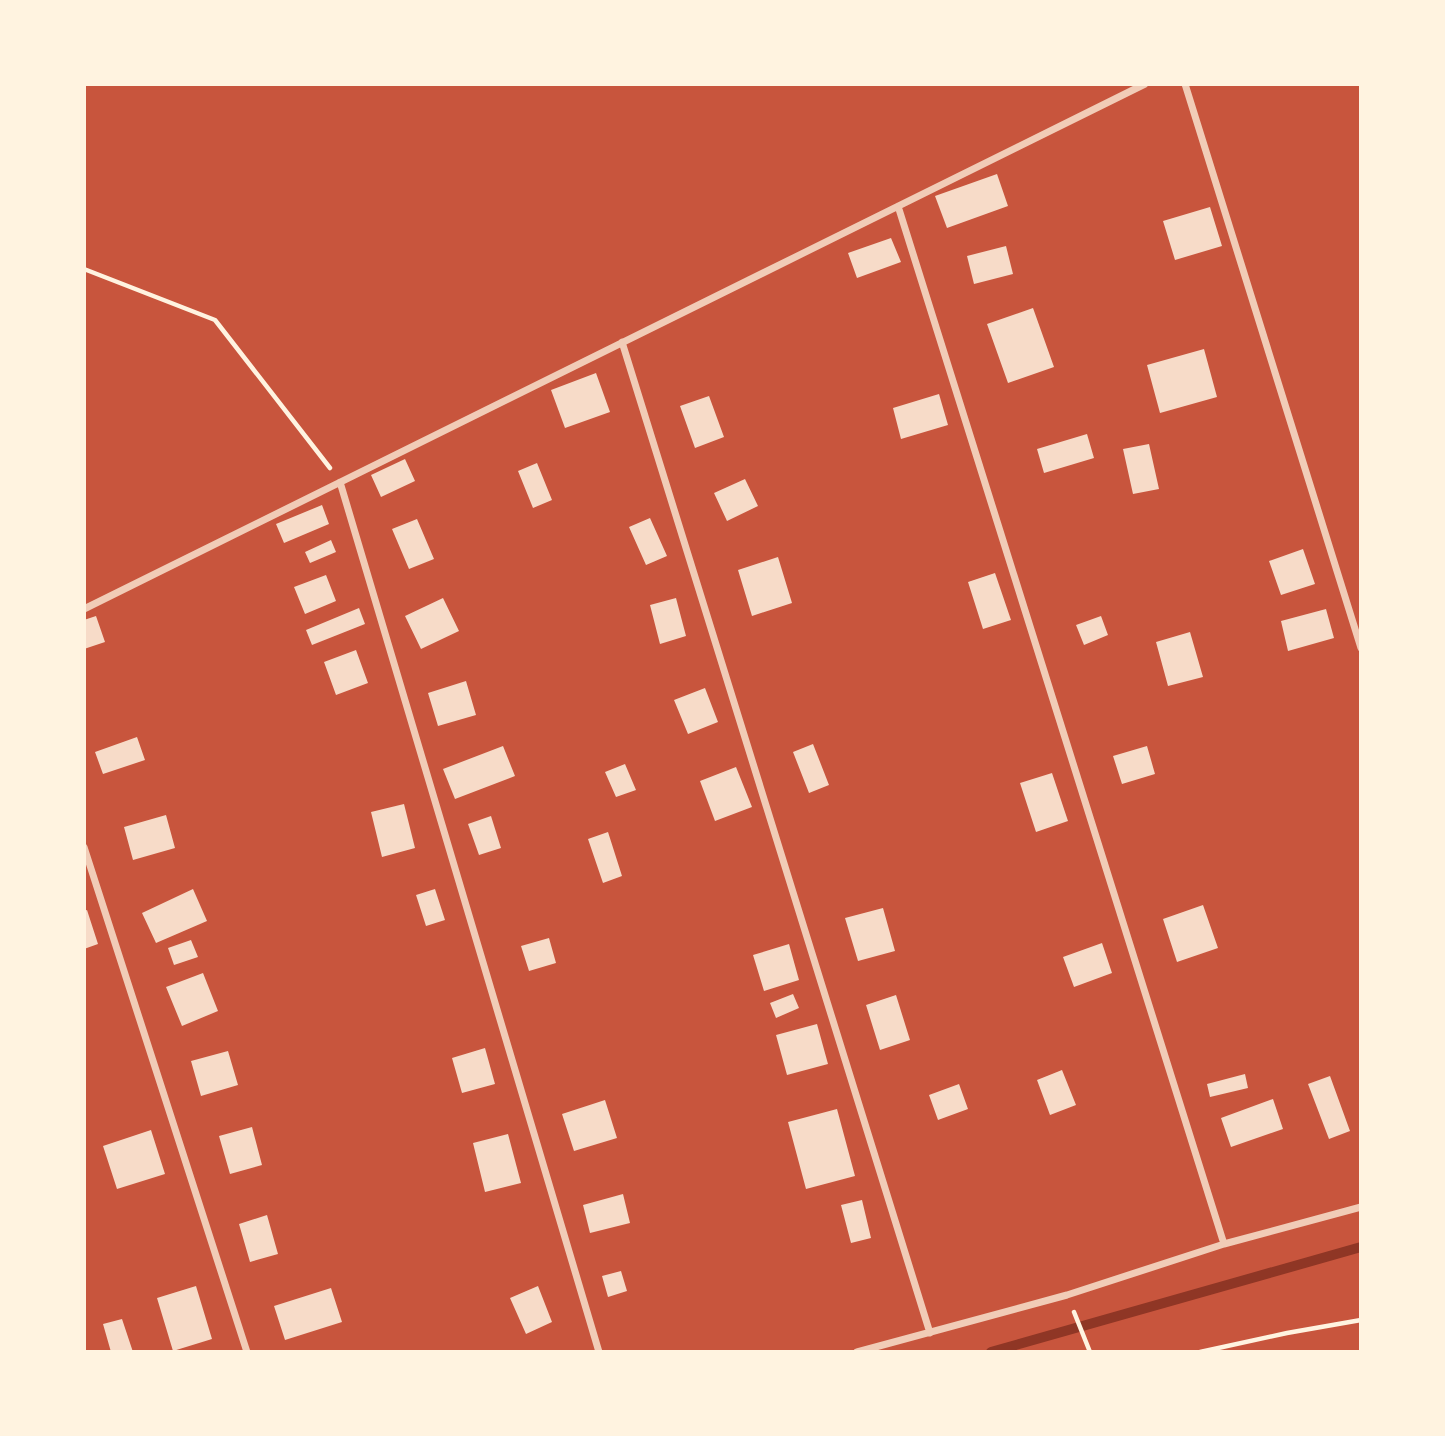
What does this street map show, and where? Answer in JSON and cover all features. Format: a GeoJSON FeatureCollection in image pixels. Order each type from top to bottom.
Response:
{"type":"FeatureCollection","features":[{"type":"Feature","properties":{"kind":"street"},"geometry":{"type":"LineString","coordinates":[[84,609],[1145,84]]}},
{"type":"Feature","properties":{"kind":"street"},"geometry":{"type":"LineString","coordinates":[[1185,84],[1361,648]]}},
{"type":"Feature","properties":{"kind":"street"},"geometry":{"type":"LineString","coordinates":[[898,206],[1224,1244]]}},
{"type":"Feature","properties":{"kind":"street"},"geometry":{"type":"LineString","coordinates":[[622,342],[930,1333]]}},
{"type":"Feature","properties":{"kind":"street"},"geometry":{"type":"LineString","coordinates":[[340,482],[599,1352]]}},
{"type":"Feature","properties":{"kind":"street"},"geometry":{"type":"LineString","coordinates":[[84,847],[247,1352]]}},
{"type":"Feature","properties":{"kind":"street"},"geometry":{"type":"LineString","coordinates":[[857,1352],[1067,1295],[1224,1244],[1361,1207]]}},
{"type":"Feature","properties":{"kind":"path"},"geometry":{"type":"LineString","coordinates":[[84,269],[215,320],[340,482]]}},
{"type":"Feature","properties":{"kind":"path"},"geometry":{"type":"LineString","coordinates":[[1067,1295],[1090,1352]]}},
{"type":"Feature","properties":{"kind":"path"},"geometry":{"type":"LineString","coordinates":[[1200,1352],[1287,1332],[1361,1320]]}},
{"type":"Feature","properties":{"kind":"building"},"geometry":{"type":"Polygon","coordinates":[[[997,174],[1008,206],[947,228],[935,196],[997,174]]]}},
{"type":"Feature","properties":{"kind":"building"},"geometry":{"type":"Polygon","coordinates":[[[1210,207],[1222,246],[1175,260],[1163,221],[1210,207]]]}},
{"type":"Feature","properties":{"kind":"building"},"geometry":{"type":"Polygon","coordinates":[[[891,238],[901,262],[857,278],[848,253],[891,238]]]}},
{"type":"Feature","properties":{"kind":"building"},"geometry":{"type":"Polygon","coordinates":[[[1006,246],[1013,274],[974,284],[967,256],[1006,246]]]}},
{"type":"Feature","properties":{"kind":"building"},"geometry":{"type":"Polygon","coordinates":[[[1033,308],[1054,367],[1008,383],[987,324],[1033,308]]]}},
{"type":"Feature","properties":{"kind":"building"},"geometry":{"type":"Polygon","coordinates":[[[1204,349],[1217,397],[1160,413],[1147,365],[1204,349]]]}},
{"type":"Feature","properties":{"kind":"building"},"geometry":{"type":"Polygon","coordinates":[[[596,373],[610,412],[565,428],[551,390],[596,373]]]}},
{"type":"Feature","properties":{"kind":"building"},"geometry":{"type":"Polygon","coordinates":[[[939,394],[948,425],[901,439],[893,408],[939,394]]]}},
{"type":"Feature","properties":{"kind":"building"},"geometry":{"type":"Polygon","coordinates":[[[709,396],[724,437],[695,448],[680,406],[709,396]]]}},
{"type":"Feature","properties":{"kind":"building"},"geometry":{"type":"Polygon","coordinates":[[[1087,434],[1094,458],[1044,473],[1037,449],[1087,434]]]}},
{"type":"Feature","properties":{"kind":"building"},"geometry":{"type":"Polygon","coordinates":[[[1149,444],[1159,489],[1133,494],[1123,449],[1149,444]]]}},
{"type":"Feature","properties":{"kind":"building"},"geometry":{"type":"Polygon","coordinates":[[[405,459],[415,481],[381,497],[371,475],[405,459]]]}},
{"type":"Feature","properties":{"kind":"building"},"geometry":{"type":"Polygon","coordinates":[[[537,463],[552,500],[533,508],[518,471],[537,463]]]}},
{"type":"Feature","properties":{"kind":"building"},"geometry":{"type":"Polygon","coordinates":[[[745,479],[758,506],[727,521],[714,493],[745,479]]]}},
{"type":"Feature","properties":{"kind":"building"},"geometry":{"type":"Polygon","coordinates":[[[322,505],[329,524],[284,543],[276,524],[322,505]]]}},
{"type":"Feature","properties":{"kind":"building"},"geometry":{"type":"Polygon","coordinates":[[[650,518],[667,556],[646,565],[629,527],[650,518]]]}},
{"type":"Feature","properties":{"kind":"building"},"geometry":{"type":"Polygon","coordinates":[[[417,519],[434,559],[409,569],[392,529],[417,519]]]}},
{"type":"Feature","properties":{"kind":"building"},"geometry":{"type":"Polygon","coordinates":[[[331,540],[336,552],[310,563],[305,552],[331,540]]]}},
{"type":"Feature","properties":{"kind":"building"},"geometry":{"type":"Polygon","coordinates":[[[1303,549],[1315,584],[1281,595],[1269,561],[1303,549]]]}},
{"type":"Feature","properties":{"kind":"building"},"geometry":{"type":"Polygon","coordinates":[[[778,557],[792,603],[752,616],[738,570],[778,557]]]}},
{"type":"Feature","properties":{"kind":"building"},"geometry":{"type":"Polygon","coordinates":[[[995,573],[1011,620],[983,629],[968,582],[995,573]]]}},
{"type":"Feature","properties":{"kind":"building"},"geometry":{"type":"Polygon","coordinates":[[[326,575],[336,601],[305,614],[294,587],[326,575]]]}},
{"type":"Feature","properties":{"kind":"building"},"geometry":{"type":"Polygon","coordinates":[[[443,598],[459,631],[421,649],[405,616],[443,598]]]}},
{"type":"Feature","properties":{"kind":"building"},"geometry":{"type":"Polygon","coordinates":[[[676,598],[686,636],[660,644],[650,605],[676,598]]]}},
{"type":"Feature","properties":{"kind":"building"},"geometry":{"type":"Polygon","coordinates":[[[359,608],[365,624],[312,645],[306,630],[359,608]]]}},
{"type":"Feature","properties":{"kind":"building"},"geometry":{"type":"Polygon","coordinates":[[[1326,609],[1334,638],[1288,651],[1281,621],[1326,609]]]}},
{"type":"Feature","properties":{"kind":"building"},"geometry":{"type":"Polygon","coordinates":[[[96,616],[105,642],[84,649],[84,620],[96,616]]]}},
{"type":"Feature","properties":{"kind":"building"},"geometry":{"type":"Polygon","coordinates":[[[1101,616],[1108,635],[1084,645],[1076,625],[1101,616]]]}},
{"type":"Feature","properties":{"kind":"building"},"geometry":{"type":"Polygon","coordinates":[[[1190,632],[1203,677],[1168,686],[1156,642],[1190,632]]]}},
{"type":"Feature","properties":{"kind":"building"},"geometry":{"type":"Polygon","coordinates":[[[356,650],[368,683],[336,695],[324,662],[356,650]]]}},
{"type":"Feature","properties":{"kind":"building"},"geometry":{"type":"Polygon","coordinates":[[[466,681],[476,715],[438,726],[428,693],[466,681]]]}},
{"type":"Feature","properties":{"kind":"building"},"geometry":{"type":"Polygon","coordinates":[[[705,688],[718,722],[688,734],[674,700],[705,688]]]}},
{"type":"Feature","properties":{"kind":"building"},"geometry":{"type":"Polygon","coordinates":[[[137,737],[145,760],[103,774],[95,752],[137,737]]]}},
{"type":"Feature","properties":{"kind":"building"},"geometry":{"type":"Polygon","coordinates":[[[813,744],[829,785],[809,793],[793,752],[813,744]]]}},
{"type":"Feature","properties":{"kind":"building"},"geometry":{"type":"Polygon","coordinates":[[[503,746],[515,776],[455,799],[443,769],[503,746]]]}},
{"type":"Feature","properties":{"kind":"building"},"geometry":{"type":"Polygon","coordinates":[[[1147,746],[1155,774],[1122,784],[1113,756],[1147,746]]]}},
{"type":"Feature","properties":{"kind":"building"},"geometry":{"type":"Polygon","coordinates":[[[625,764],[636,790],[616,797],[605,772],[625,764]]]}},
{"type":"Feature","properties":{"kind":"building"},"geometry":{"type":"Polygon","coordinates":[[[736,767],[752,807],[715,821],[700,781],[736,767]]]}},
{"type":"Feature","properties":{"kind":"building"},"geometry":{"type":"Polygon","coordinates":[[[1052,773],[1068,821],[1036,832],[1020,783],[1052,773]]]}},
{"type":"Feature","properties":{"kind":"building"},"geometry":{"type":"Polygon","coordinates":[[[404,804],[415,848],[382,857],[371,812],[404,804]]]}},
{"type":"Feature","properties":{"kind":"building"},"geometry":{"type":"Polygon","coordinates":[[[166,815],[175,848],[133,860],[124,827],[166,815]]]}},
{"type":"Feature","properties":{"kind":"building"},"geometry":{"type":"Polygon","coordinates":[[[491,816],[501,848],[479,855],[468,824],[491,816]]]}},
{"type":"Feature","properties":{"kind":"building"},"geometry":{"type":"Polygon","coordinates":[[[608,832],[622,876],[603,883],[588,839],[608,832]]]}},
{"type":"Feature","properties":{"kind":"building"},"geometry":{"type":"Polygon","coordinates":[[[193,889],[207,921],[156,943],[142,913],[193,889]]]}},
{"type":"Feature","properties":{"kind":"building"},"geometry":{"type":"Polygon","coordinates":[[[435,889],[445,920],[426,926],[416,895],[435,889]]]}},
{"type":"Feature","properties":{"kind":"building"},"geometry":{"type":"Polygon","coordinates":[[[1203,905],[1218,948],[1177,962],[1163,919],[1203,905]]]}},
{"type":"Feature","properties":{"kind":"building"},"geometry":{"type":"Polygon","coordinates":[[[883,908],[895,951],[858,961],[845,918],[883,908]]]}},
{"type":"Feature","properties":{"kind":"building"},"geometry":{"type":"Polygon","coordinates":[[[87,910],[98,944],[84,949],[84,911],[87,910]]]}},
{"type":"Feature","properties":{"kind":"building"},"geometry":{"type":"Polygon","coordinates":[[[549,938],[556,963],[529,971],[521,946],[549,938]]]}},
{"type":"Feature","properties":{"kind":"building"},"geometry":{"type":"Polygon","coordinates":[[[191,940],[198,957],[174,965],[168,948],[191,940]]]}},
{"type":"Feature","properties":{"kind":"building"},"geometry":{"type":"Polygon","coordinates":[[[1102,943],[1112,973],[1074,987],[1063,957],[1102,943]]]}},
{"type":"Feature","properties":{"kind":"building"},"geometry":{"type":"Polygon","coordinates":[[[789,944],[799,980],[764,991],[753,955],[789,944]]]}},
{"type":"Feature","properties":{"kind":"building"},"geometry":{"type":"Polygon","coordinates":[[[203,973],[218,1011],[182,1026],[166,987],[203,973]]]}},
{"type":"Feature","properties":{"kind":"building"},"geometry":{"type":"Polygon","coordinates":[[[793,994],[799,1008],[776,1018],[770,1003],[793,994]]]}},
{"type":"Feature","properties":{"kind":"building"},"geometry":{"type":"Polygon","coordinates":[[[896,995],[910,1040],[880,1050],[866,1005],[896,995]]]}},
{"type":"Feature","properties":{"kind":"building"},"geometry":{"type":"Polygon","coordinates":[[[817,1024],[828,1064],[787,1075],[776,1035],[817,1024]]]}},
{"type":"Feature","properties":{"kind":"building"},"geometry":{"type":"Polygon","coordinates":[[[485,1048],[495,1084],[462,1093],[452,1058],[485,1048]]]}},
{"type":"Feature","properties":{"kind":"building"},"geometry":{"type":"Polygon","coordinates":[[[228,1051],[238,1085],[201,1096],[191,1061],[228,1051]]]}},
{"type":"Feature","properties":{"kind":"building"},"geometry":{"type":"Polygon","coordinates":[[[1062,1070],[1076,1105],[1050,1115],[1037,1080],[1062,1070]]]}},
{"type":"Feature","properties":{"kind":"building"},"geometry":{"type":"Polygon","coordinates":[[[1245,1074],[1248,1088],[1210,1097],[1207,1084],[1245,1074]]]}},
{"type":"Feature","properties":{"kind":"building"},"geometry":{"type":"Polygon","coordinates":[[[1330,1076],[1350,1131],[1329,1139],[1308,1084],[1330,1076]]]}},
{"type":"Feature","properties":{"kind":"building"},"geometry":{"type":"Polygon","coordinates":[[[959,1084],[968,1109],[938,1120],[929,1095],[959,1084]]]}},
{"type":"Feature","properties":{"kind":"building"},"geometry":{"type":"Polygon","coordinates":[[[1273,1099],[1283,1129],[1231,1147],[1221,1118],[1273,1099]]]}},
{"type":"Feature","properties":{"kind":"building"},"geometry":{"type":"Polygon","coordinates":[[[605,1100],[617,1138],[574,1151],[562,1114],[605,1100]]]}},
{"type":"Feature","properties":{"kind":"building"},"geometry":{"type":"Polygon","coordinates":[[[837,1109],[855,1176],[806,1189],[788,1122],[837,1109]]]}},
{"type":"Feature","properties":{"kind":"building"},"geometry":{"type":"Polygon","coordinates":[[[252,1127],[262,1165],[230,1174],[219,1136],[252,1127]]]}},
{"type":"Feature","properties":{"kind":"building"},"geometry":{"type":"Polygon","coordinates":[[[151,1130],[165,1174],[117,1189],[103,1146],[151,1130]]]}},
{"type":"Feature","properties":{"kind":"building"},"geometry":{"type":"Polygon","coordinates":[[[508,1134],[521,1183],[485,1192],[473,1143],[508,1134]]]}},
{"type":"Feature","properties":{"kind":"building"},"geometry":{"type":"Polygon","coordinates":[[[623,1194],[630,1223],[590,1233],[583,1205],[623,1194]]]}},
{"type":"Feature","properties":{"kind":"building"},"geometry":{"type":"Polygon","coordinates":[[[862,1200],[871,1238],[851,1243],[841,1205],[862,1200]]]}},
{"type":"Feature","properties":{"kind":"building"},"geometry":{"type":"Polygon","coordinates":[[[267,1215],[278,1254],[250,1262],[239,1224],[267,1215]]]}},
{"type":"Feature","properties":{"kind":"building"},"geometry":{"type":"Polygon","coordinates":[[[621,1271],[627,1291],[608,1297],[602,1276],[621,1271]]]}},
{"type":"Feature","properties":{"kind":"building"},"geometry":{"type":"Polygon","coordinates":[[[196,1286],[212,1339],[173,1351],[157,1298],[196,1286]]]}},
{"type":"Feature","properties":{"kind":"building"},"geometry":{"type":"Polygon","coordinates":[[[538,1286],[552,1322],[526,1334],[510,1298],[538,1286]]]}},
{"type":"Feature","properties":{"kind":"building"},"geometry":{"type":"Polygon","coordinates":[[[331,1288],[342,1322],[285,1340],[274,1306],[331,1288]]]}},
{"type":"Feature","properties":{"kind":"building"},"geometry":{"type":"Polygon","coordinates":[[[122,1319],[133,1352],[111,1352],[103,1324],[122,1319]]]}},
{"type":"Feature","properties":{"kind":"waterway"},"geometry":{"type":"LineString","coordinates":[[991,1352],[1361,1247]]}}]}
